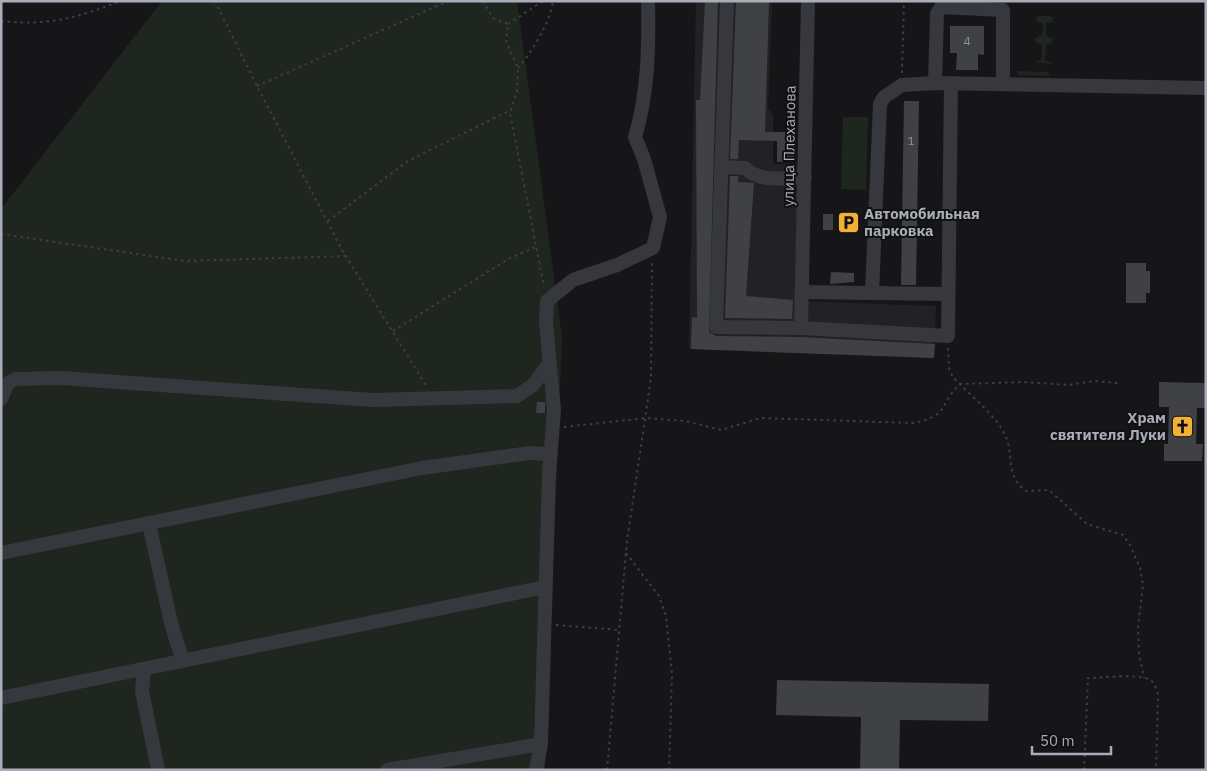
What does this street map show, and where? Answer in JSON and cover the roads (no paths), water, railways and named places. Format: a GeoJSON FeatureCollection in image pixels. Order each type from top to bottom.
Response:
{"type":"FeatureCollection","features":[{"type":"Feature","properties":{"kind":"street"},"geometry":{"type":"LineString","coordinates":[[536,770],[541,744],[550,454],[554,410],[549,364],[546,301],[573,280],[617,265],[652,248],[660,217],[644,159],[635,137],[642,112],[648,38],[648,1]]}},
{"type":"Feature","properties":{"kind":"street"},"geometry":{"type":"LineString","coordinates":[[727,1],[716,326],[801,328],[948,336],[951,83]]}},
{"type":"Feature","properties":{"kind":"street","name":"улица Плеханова"},"geometry":{"type":"LineString","coordinates":[[801,328],[808,1]]}},
{"type":"Feature","properties":{"kind":"street"},"geometry":{"type":"LineString","coordinates":[[935,83],[937,14],[941,7],[1003,10],[1003,83]]}},
{"type":"Feature","properties":{"kind":"street"},"geometry":{"type":"LineString","coordinates":[[872,293],[880,104],[884,97],[902,85],[1003,83],[1206,88]]}},
{"type":"Feature","properties":{"kind":"street"},"geometry":{"type":"LineString","coordinates":[[721,167],[746,168],[752,174],[776,178],[805,178]]}},
{"type":"Feature","properties":{"kind":"street"},"geometry":{"type":"LineString","coordinates":[[802,292],[948,294]]}},
{"type":"Feature","properties":{"kind":"street"},"geometry":{"type":"LineString","coordinates":[[1,399],[8,383],[15,379],[61,378],[373,400],[517,396],[533,385],[549,364]]}},
{"type":"Feature","properties":{"kind":"street"},"geometry":{"type":"LineString","coordinates":[[1,553],[422,468],[530,453],[550,454]]}},
{"type":"Feature","properties":{"kind":"street"},"geometry":{"type":"LineString","coordinates":[[149,524],[172,627],[183,661]]}},
{"type":"Feature","properties":{"kind":"street"},"geometry":{"type":"LineString","coordinates":[[1,698],[545,587]]}},
{"type":"Feature","properties":{"kind":"street"},"geometry":{"type":"LineString","coordinates":[[144,669],[142,691],[158,770]]}},
{"type":"Feature","properties":{"kind":"street"},"geometry":{"type":"LineString","coordinates":[[387,770],[541,744]]}},
{"type":"Feature","properties":{"kind":"place","name":"Автомобильная парковка"},"geometry":{"type":"Point","coordinates":[848,222]}},
{"type":"Feature","properties":{"kind":"place","name":"Храм святителя Луки"},"geometry":{"type":"Point","coordinates":[1182,426]}}]}
